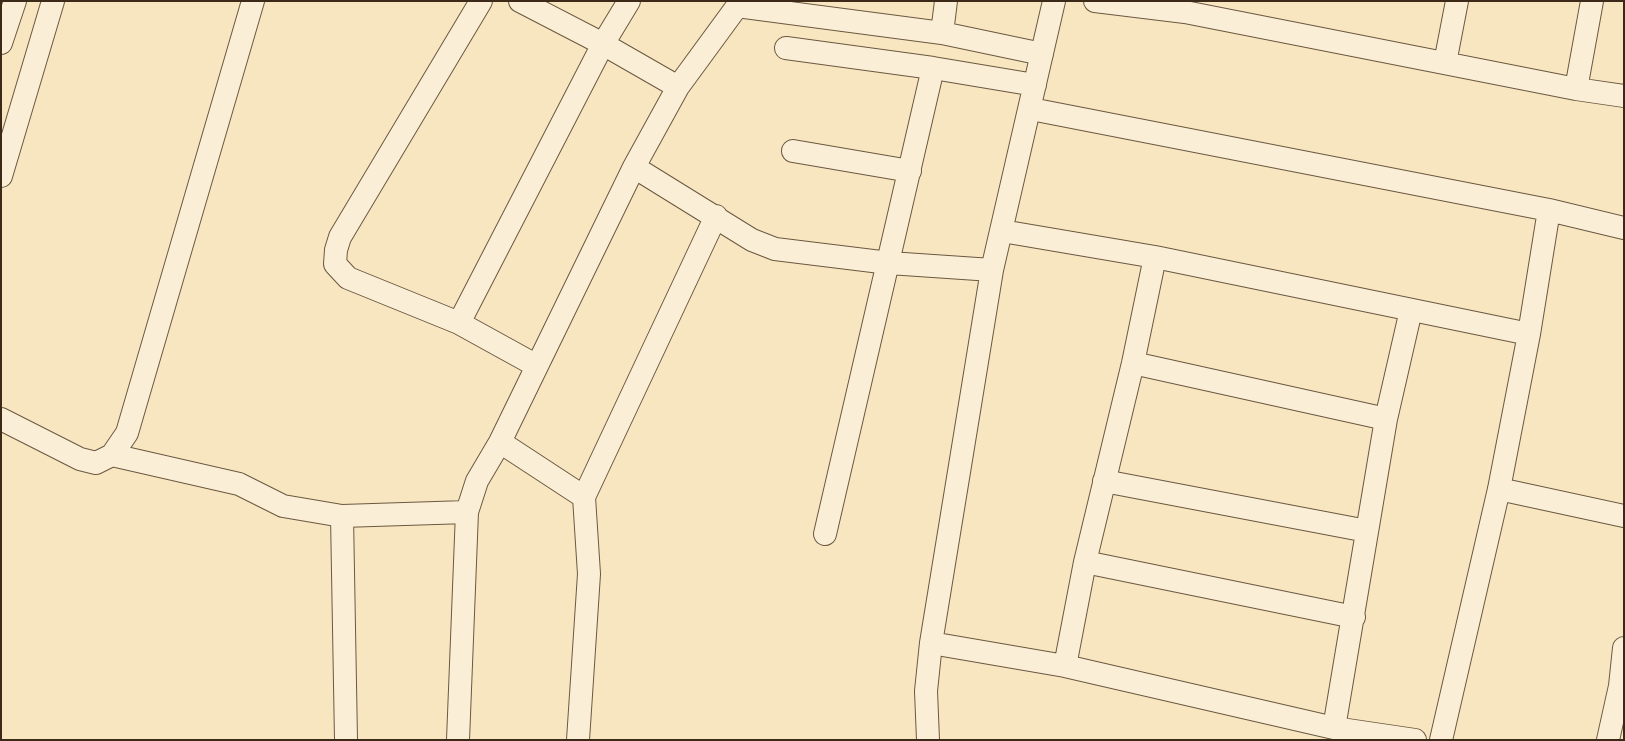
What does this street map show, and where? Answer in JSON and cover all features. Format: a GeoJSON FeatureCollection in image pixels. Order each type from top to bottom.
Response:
{"type":"FeatureCollection","features":[{"type":"Feature","properties":{"kind":"street"},"geometry":{"type":"LineString","coordinates":[[1,43],[15,1]]}},
{"type":"Feature","properties":{"kind":"street"},"geometry":{"type":"LineString","coordinates":[[1,176],[52,1]]}},
{"type":"Feature","properties":{"kind":"street"},"geometry":{"type":"LineString","coordinates":[[1,419],[80,459],[96,462],[112,455],[127,433],[253,1]]}},
{"type":"Feature","properties":{"kind":"street"},"geometry":{"type":"LineString","coordinates":[[481,1],[340,237],[336,250],[335,264],[348,278],[459,323],[537,366]]}},
{"type":"Feature","properties":{"kind":"street"},"geometry":{"type":"LineString","coordinates":[[520,1],[603,44],[678,87]]}},
{"type":"Feature","properties":{"kind":"street"},"geometry":{"type":"LineString","coordinates":[[459,323],[603,44],[629,1]]}},
{"type":"Feature","properties":{"kind":"street"},"geometry":{"type":"LineString","coordinates":[[942,33],[946,1]]}},
{"type":"Feature","properties":{"kind":"street"},"geometry":{"type":"LineString","coordinates":[[928,740],[926,691],[931,644],[992,270],[1031,109],[1034,85],[1054,1]]}},
{"type":"Feature","properties":{"kind":"street"},"geometry":{"type":"LineString","coordinates":[[1094,1],[1185,7],[1445,64],[1576,89],[1624,96]]}},
{"type":"Feature","properties":{"kind":"street"},"geometry":{"type":"LineString","coordinates":[[1445,64],[1457,1]]}},
{"type":"Feature","properties":{"kind":"street"},"geometry":{"type":"LineString","coordinates":[[1576,89],[1592,1]]}},
{"type":"Feature","properties":{"kind":"street"},"geometry":{"type":"LineString","coordinates":[[458,740],[467,512],[477,482],[537,366],[634,167],[678,87],[739,4],[942,33],[1042,54]]}},
{"type":"Feature","properties":{"kind":"street"},"geometry":{"type":"LineString","coordinates":[[786,48],[933,68],[1034,85]]}},
{"type":"Feature","properties":{"kind":"street"},"geometry":{"type":"LineString","coordinates":[[826,534],[933,68]]}},
{"type":"Feature","properties":{"kind":"street"},"geometry":{"type":"LineString","coordinates":[[1031,109],[1549,210],[1624,228]]}},
{"type":"Feature","properties":{"kind":"street"},"geometry":{"type":"LineString","coordinates":[[793,151],[910,171]]}},
{"type":"Feature","properties":{"kind":"street"},"geometry":{"type":"LineString","coordinates":[[634,167],[716,216],[752,240],[775,249],[889,263],[992,270]]}},
{"type":"Feature","properties":{"kind":"street"},"geometry":{"type":"LineString","coordinates":[[1440,740],[1499,489],[1529,334],[1549,210]]}},
{"type":"Feature","properties":{"kind":"street"},"geometry":{"type":"LineString","coordinates":[[578,740],[589,574],[584,497],[716,216]]}},
{"type":"Feature","properties":{"kind":"street"},"geometry":{"type":"LineString","coordinates":[[1002,231],[1155,257],[1529,334]]}},
{"type":"Feature","properties":{"kind":"street"},"geometry":{"type":"LineString","coordinates":[[1065,666],[1085,562],[1133,363],[1155,257]]}},
{"type":"Feature","properties":{"kind":"street"},"geometry":{"type":"LineString","coordinates":[[1334,728],[1354,618],[1386,419],[1411,310]]}},
{"type":"Feature","properties":{"kind":"street"},"geometry":{"type":"LineString","coordinates":[[1133,363],[1386,419]]}},
{"type":"Feature","properties":{"kind":"street"},"geometry":{"type":"LineString","coordinates":[[495,448],[584,497]]}},
{"type":"Feature","properties":{"kind":"street"},"geometry":{"type":"LineString","coordinates":[[112,455],[239,484],[283,506],[342,516],[467,512]]}},
{"type":"Feature","properties":{"kind":"street"},"geometry":{"type":"LineString","coordinates":[[1104,481],[1367,531]]}},
{"type":"Feature","properties":{"kind":"street"},"geometry":{"type":"LineString","coordinates":[[1499,489],[1624,516]]}},
{"type":"Feature","properties":{"kind":"street"},"geometry":{"type":"LineString","coordinates":[[342,516],[346,740]]}},
{"type":"Feature","properties":{"kind":"street"},"geometry":{"type":"LineString","coordinates":[[1085,562],[1354,618]]}},
{"type":"Feature","properties":{"kind":"street"},"geometry":{"type":"LineString","coordinates":[[931,644],[1065,666],[1334,728],[1415,740]]}},
{"type":"Feature","properties":{"kind":"street"},"geometry":{"type":"LineString","coordinates":[[1608,740],[1620,686],[1624,648]]}}]}
